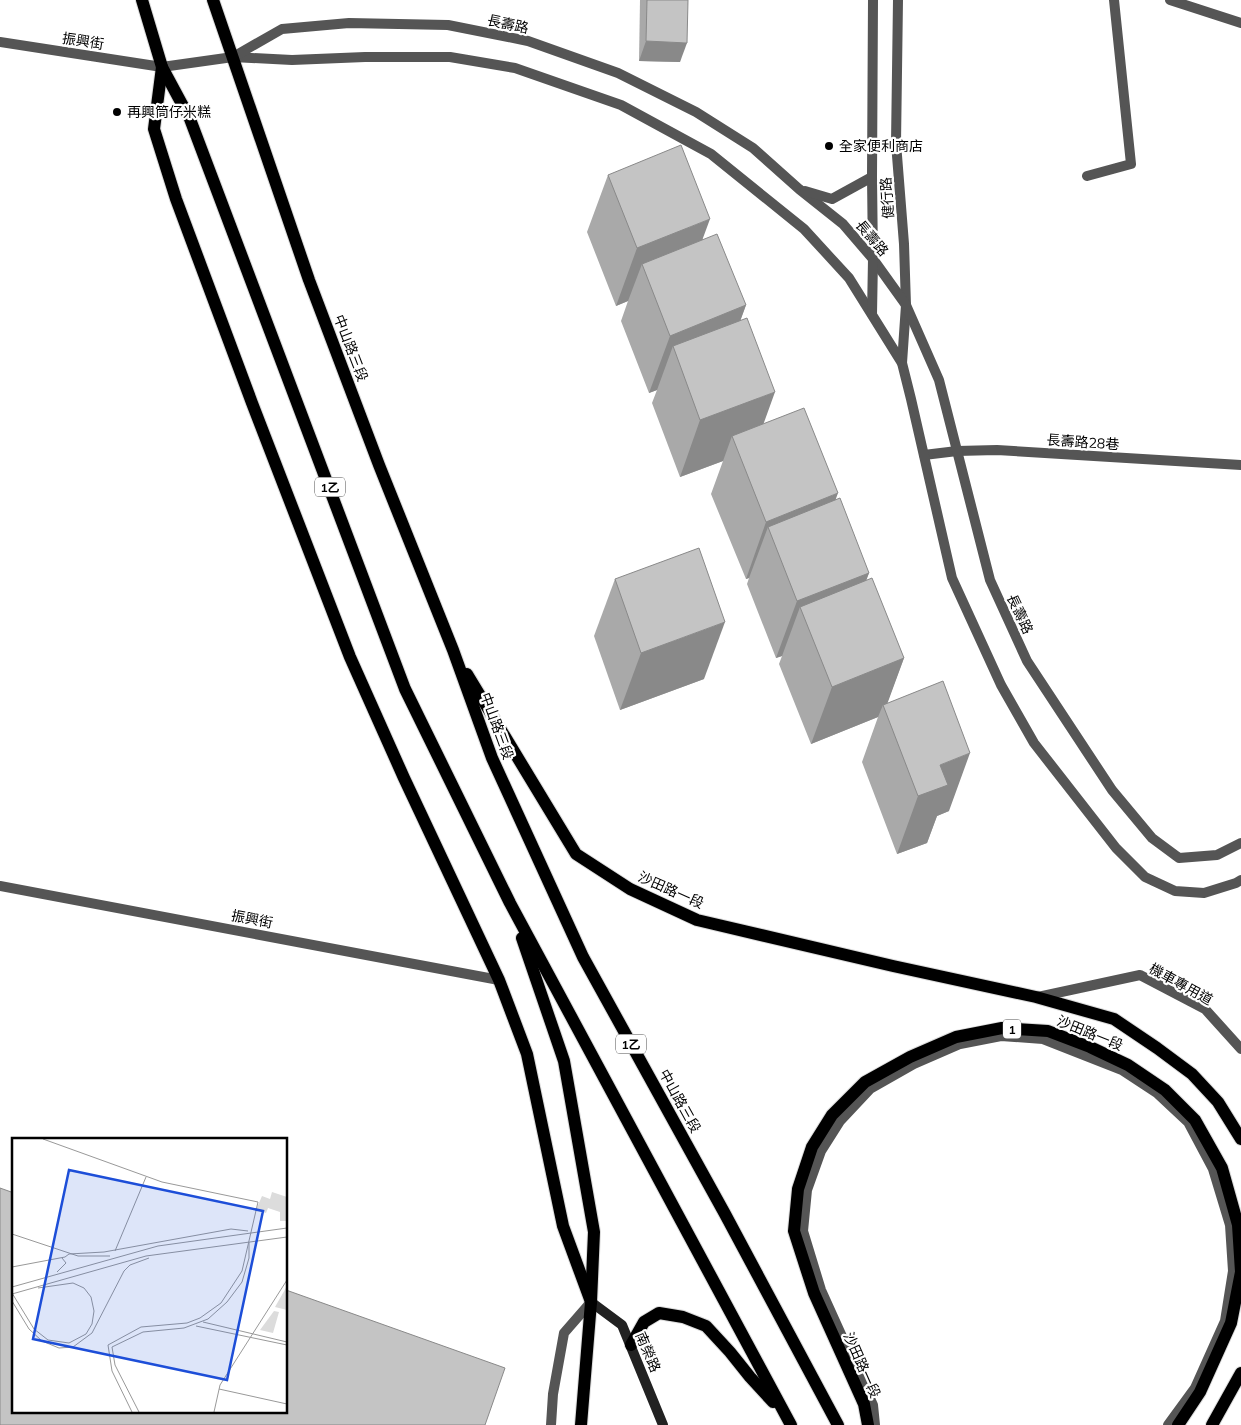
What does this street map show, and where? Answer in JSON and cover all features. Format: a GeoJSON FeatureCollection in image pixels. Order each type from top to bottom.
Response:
{"type":"FeatureCollection","features":[{"type":"Feature","properties":{"kind":"main road","name":"1乙"},"geometry":{"type":"LineString","coordinates":[[142,0],[162,67],[194,128],[405,688],[510,903],[788,1421]]}},
{"type":"Feature","properties":{"kind":"main road","name":"中山路三段"},"geometry":{"type":"LineString","coordinates":[[213,0],[313,289],[379,465],[453,650],[492,758],[583,957],[725,1214],[838,1425]]}},
{"type":"Feature","properties":{"kind":"main road"},"geometry":{"type":"LineString","coordinates":[[162,67],[154,129],[176,199],[350,657],[404,778],[499,980],[527,1054],[563,1226],[591,1302]]}},
{"type":"Feature","properties":{"kind":"main road","name":"沙田路一段"},"geometry":{"type":"LineString","coordinates":[[453,650],[576,854],[630,889],[697,920],[1036,997],[1114,1020],[1158,1048],[1192,1074],[1218,1102],[1241,1139]]}},
{"type":"Feature","properties":{"kind":"main road"},"geometry":{"type":"LineString","coordinates":[[510,903],[564,1061],[594,1232],[591,1302],[581,1425]]}},
{"type":"Feature","properties":{"kind":"main road","name":"沙田路一段"},"geometry":{"type":"LineString","coordinates":[[868,1425],[864,1404],[814,1293],[794,1231],[800,1180],[812,1147],[832,1115],[865,1082],[910,1056],[956,1038],[1002,1028],[1048,1032],[1090,1047],[1128,1065],[1165,1090],[1195,1120],[1222,1168],[1238,1225],[1241,1272],[1231,1323],[1200,1392],[1178,1425]]}},
{"type":"Feature","properties":{"kind":"main road"},"geometry":{"type":"LineString","coordinates":[[631,1345],[644,1322],[659,1313],[683,1316],[706,1326],[788,1421]]}},
{"type":"Feature","properties":{"kind":"main road"},"geometry":{"type":"LineString","coordinates":[[1212,1425],[1241,1373]]}},
{"type":"Feature","properties":{"kind":"street","name":"健行路"},"geometry":{"type":"LineString","coordinates":[[872,314],[873,0]]}},
{"type":"Feature","properties":{"kind":"street","name":"健行路"},"geometry":{"type":"LineString","coordinates":[[898,0],[896,143],[904,244],[906,305],[902,363]]}},
{"type":"Feature","properties":{"kind":"street"},"geometry":{"type":"LineString","coordinates":[[1088,176],[1131,164],[1114,0]]}},
{"type":"Feature","properties":{"kind":"street"},"geometry":{"type":"LineString","coordinates":[[1170,0],[1241,23]]}},
{"type":"Feature","properties":{"kind":"street","name":"長壽路"},"geometry":{"type":"LineString","coordinates":[[232,57],[282,29],[349,23],[448,25],[528,41],[618,73],[696,112],[753,148],[799,189],[843,224],[873,259],[906,305],[939,380],[990,580],[1027,662],[1112,790],[1152,838],[1179,858],[1217,854],[1241,843]]}},
{"type":"Feature","properties":{"kind":"street","name":"振興街"},"geometry":{"type":"LineString","coordinates":[[0,42],[162,67]]}},
{"type":"Feature","properties":{"kind":"street","name":"長壽路"},"geometry":{"type":"LineString","coordinates":[[162,67],[232,57],[292,60],[365,57],[450,57],[515,68],[621,105],[711,154],[804,228],[849,278],[902,363],[952,578],[1006,694],[1034,743],[1116,848],[1145,877],[1175,892],[1204,893],[1241,880]]}},
{"type":"Feature","properties":{"kind":"street"},"geometry":{"type":"LineString","coordinates":[[799,189],[832,199],[872,177]]}},
{"type":"Feature","properties":{"kind":"street","name":"長壽路28巷"},"geometry":{"type":"LineString","coordinates":[[924,455],[956,451],[997,450],[1241,465]]}},
{"type":"Feature","properties":{"kind":"street","name":"振興街"},"geometry":{"type":"LineString","coordinates":[[0,886],[499,980]]}},
{"type":"Feature","properties":{"kind":"street","name":"機車專用道"},"geometry":{"type":"LineString","coordinates":[[1036,997],[1140,975],[1205,1009],[1241,1049]]}},
{"type":"Feature","properties":{"kind":"street"},"geometry":{"type":"LineString","coordinates":[[875,1425],[873,1405],[821,1290],[803,1231],[807,1190],[821,1151],[840,1121],[870,1090],[914,1064],[960,1044],[1000,1036],[1043,1038],[1122,1070],[1157,1093],[1188,1122],[1213,1169],[1230,1225],[1233,1271],[1224,1321],[1195,1388],[1168,1425]]}},
{"type":"Feature","properties":{"kind":"street"},"geometry":{"type":"LineString","coordinates":[[551,1425],[564,1333],[591,1302]]}},
{"type":"Feature","properties":{"kind":"street","name":"南榮路"},"geometry":{"type":"LineString","coordinates":[[591,1302],[622,1325],[664,1425]]}},
{"type":"Feature","properties":{"kind":"building"},"geometry":{"type":"Polygon","coordinates":[[[647,0],[688,0],[687,43],[646,41],[647,0]]]}},
{"type":"Feature","properties":{"kind":"building"},"geometry":{"type":"Polygon","coordinates":[[[681,145],[710,219],[637,248],[608,175],[681,145]]]}},
{"type":"Feature","properties":{"kind":"building"},"geometry":{"type":"Polygon","coordinates":[[[717,234],[746,305],[670,336],[642,264],[717,234]]]}},
{"type":"Feature","properties":{"kind":"building"},"geometry":{"type":"Polygon","coordinates":[[[747,318],[775,392],[700,420],[673,346],[747,318]]]}},
{"type":"Feature","properties":{"kind":"building"},"geometry":{"type":"Polygon","coordinates":[[[804,408],[838,493],[766,522],[732,436],[804,408]]]}},
{"type":"Feature","properties":{"kind":"building"},"geometry":{"type":"Polygon","coordinates":[[[840,498],[869,573],[797,601],[768,527],[840,498]]]}},
{"type":"Feature","properties":{"kind":"building"},"geometry":{"type":"Polygon","coordinates":[[[699,548],[725,622],[641,653],[615,579],[699,548]]]}},
{"type":"Feature","properties":{"kind":"building"},"geometry":{"type":"Polygon","coordinates":[[[872,578],[904,658],[832,687],[800,607],[872,578]]]}},
{"type":"Feature","properties":{"kind":"building"},"geometry":{"type":"Polygon","coordinates":[[[943,681],[970,753],[940,765],[948,785],[918,796],[883,705],[943,681]]]}},
{"type":"Feature","properties":{"kind":"building"},"geometry":{"type":"Polygon","coordinates":[[[0,1188],[12,1192],[12,1412],[288,1412],[288,1291],[505,1368],[485,1425],[0,1425],[0,1188]]]}},
{"type":"Feature","properties":{"kind":"place","name":"再興筒仔米糕"},"geometry":{"type":"Point","coordinates":[117,112]}},
{"type":"Feature","properties":{"kind":"place","name":"全家便利商店"},"geometry":{"type":"Point","coordinates":[829,146]}}]}
